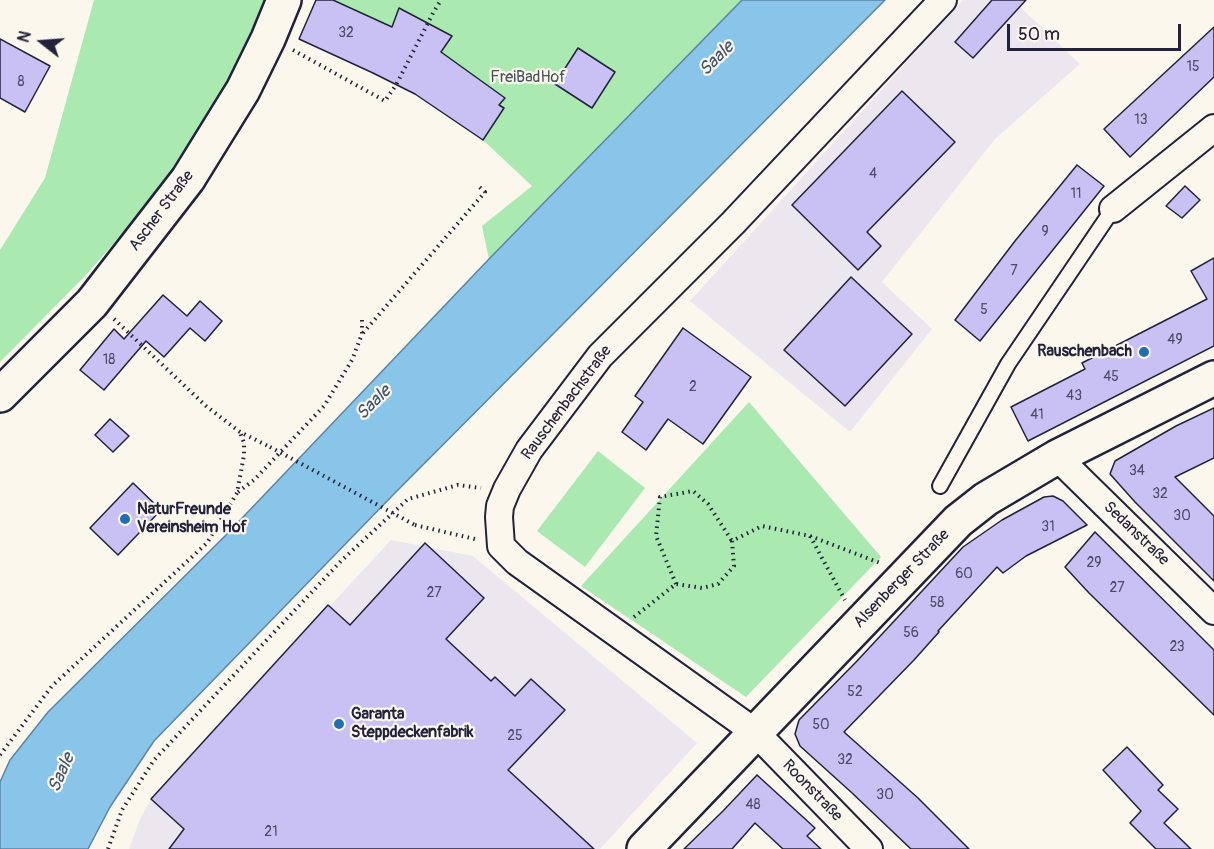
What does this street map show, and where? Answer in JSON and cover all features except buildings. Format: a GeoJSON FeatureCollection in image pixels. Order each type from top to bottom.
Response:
{"type":"FeatureCollection","features":[{"type":"Feature","properties":{"kind":"street","name":"Ascher Straße"},"geometry":{"type":"LineString","coordinates":[[0,395],[92,303],[181,188],[243,90],[284,0]]}},
{"type":"Feature","properties":{"kind":"street","name":"Rauschenbachstraße"},"geometry":{"type":"LineString","coordinates":[[501,546],[500,506],[506,491],[529,450],[600,356],[733,223],[943,0]]}},
{"type":"Feature","properties":{"kind":"street"},"geometry":{"type":"LineString","coordinates":[[1113,209],[1214,128]]}},
{"type":"Feature","properties":{"kind":"street","name":"Alsenberger Straße"},"geometry":{"type":"LineString","coordinates":[[644,849],[958,521],[986,499],[1057,457],[1214,378]]}},
{"type":"Feature","properties":{"kind":"street","name":"Sedanstraße"},"geometry":{"type":"LineString","coordinates":[[1057,457],[1214,611]]}},
{"type":"Feature","properties":{"kind":"street"},"geometry":{"type":"LineString","coordinates":[[501,546],[517,562],[755,732]]}},
{"type":"Feature","properties":{"kind":"street","name":"Roonstraße"},"geometry":{"type":"LineString","coordinates":[[755,732],[869,849]]}},
{"type":"Feature","properties":{"kind":"lane"},"geometry":{"type":"LineString","coordinates":[[940,486],[1008,364],[1113,209]]}},
{"type":"Feature","properties":{"kind":"path"},"geometry":{"type":"LineString","coordinates":[[268,39],[291,49],[384,101],[396,85],[441,0]]}},
{"type":"Feature","properties":{"kind":"path"},"geometry":{"type":"LineString","coordinates":[[237,493],[254,480],[324,406],[352,360],[363,334],[485,192],[477,185]]}},
{"type":"Feature","properties":{"kind":"path"},"geometry":{"type":"LineString","coordinates":[[111,316],[206,406],[240,432],[415,525],[501,546]]}},
{"type":"Feature","properties":{"kind":"path"},"geometry":{"type":"LineString","coordinates":[[362,318],[363,334]]}},
{"type":"Feature","properties":{"kind":"path"},"geometry":{"type":"LineString","coordinates":[[0,755],[52,686],[207,543],[237,493],[244,455],[244,443],[240,432]]}},
{"type":"Feature","properties":{"kind":"path"},"geometry":{"type":"LineString","coordinates":[[108,849],[122,810],[154,760],[341,561],[408,500],[458,485],[506,491]]}},
{"type":"Feature","properties":{"kind":"path"},"geometry":{"type":"LineString","coordinates":[[615,633],[676,584],[702,588],[718,584],[734,566],[732,541],[708,504],[693,491],[660,497],[656,536],[676,584]]}},
{"type":"Feature","properties":{"kind":"path"},"geometry":{"type":"LineString","coordinates":[[732,541],[762,526],[810,536],[906,574]]}},
{"type":"Feature","properties":{"kind":"path"},"geometry":{"type":"LineString","coordinates":[[810,536],[858,625]]}},
{"type":"Feature","properties":{"kind":"shaded area"},"geometry":{"type":"Polygon","coordinates":[[[963,0],[1013,0],[1080,64],[995,139],[882,282],[932,329],[850,432],[690,301],[963,0]]]}},
{"type":"Feature","properties":{"kind":"shaded area"},"geometry":{"type":"Polygon","coordinates":[[[391,540],[473,556],[697,743],[600,849],[129,849],[140,819],[151,799],[391,540]]]}},
{"type":"Feature","properties":{"kind":"green space"},"geometry":{"type":"Polygon","coordinates":[[[94,0],[271,0],[236,68],[157,194],[86,275],[0,362],[0,250],[45,178],[94,0]]]}},
{"type":"Feature","properties":{"kind":"green space","name":"FreiBadHof"},"geometry":{"type":"Polygon","coordinates":[[[323,0],[742,0],[489,259],[482,226],[532,186],[483,140],[415,94],[373,73],[323,0]]]}},
{"type":"Feature","properties":{"kind":"green space"},"geometry":{"type":"Polygon","coordinates":[[[749,402],[881,557],[746,697],[581,586],[749,402]]]}},
{"type":"Feature","properties":{"kind":"green space"},"geometry":{"type":"Polygon","coordinates":[[[598,451],[645,488],[585,567],[537,531],[598,451]]]}},
{"type":"Feature","properties":{"kind":"water","name":"Saale"},"geometry":{"type":"Polygon","coordinates":[[[742,0],[885,0],[392,496],[154,741],[110,807],[88,849],[0,849],[0,782],[10,760],[48,712],[225,536],[489,259],[742,0]]]}},
{"type":"Feature","properties":{"kind":"place","name":"Rauschenbach"},"geometry":{"type":"Point","coordinates":[1144,352]}},
{"type":"Feature","properties":{"kind":"place","name":"NaturFreunde Vereinsheim Hof"},"geometry":{"type":"Point","coordinates":[125,519]}},
{"type":"Feature","properties":{"kind":"place","name":"Garanta Steppdeckenfabrik"},"geometry":{"type":"Point","coordinates":[339,724]}}]}
